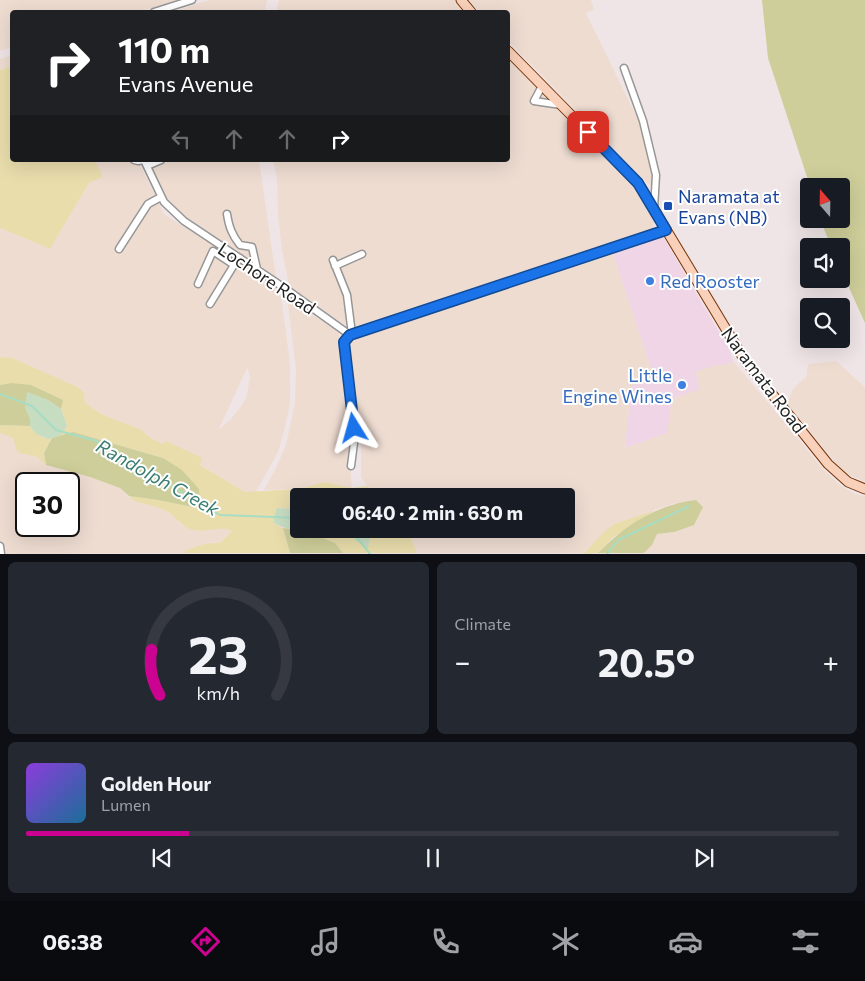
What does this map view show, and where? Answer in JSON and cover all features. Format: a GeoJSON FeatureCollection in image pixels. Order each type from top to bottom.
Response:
{"type":"FeatureCollection","features":[{"type":"Feature","properties":{"kind":"main road"},"geometry":{"type":"LineString","coordinates":[[461,0],[469,10]]}},
{"type":"Feature","properties":{"kind":"main road","name":"Naramata Road"},"geometry":{"type":"LineString","coordinates":[[510,56],[638,183],[744,359],[828,464],[848,482],[865,489]]}},
{"type":"Feature","properties":{"kind":"street"},"geometry":{"type":"LineString","coordinates":[[160,10],[192,0]]}},
{"type":"Feature","properties":{"kind":"street"},"geometry":{"type":"LineString","coordinates":[[624,68],[643,120],[656,175],[654,209]]}},
{"type":"Feature","properties":{"kind":"street"},"geometry":{"type":"LineString","coordinates":[[542,86],[534,101],[562,106]]}},
{"type":"Feature","properties":{"kind":"street","name":"Lochore Road"},"geometry":{"type":"LineString","coordinates":[[145,162],[164,202],[184,221],[351,334]]}},
{"type":"Feature","properties":{"kind":"street"},"geometry":{"type":"LineString","coordinates":[[119,249],[148,204],[162,197]]}},
{"type":"Feature","properties":{"kind":"street"},"geometry":{"type":"LineString","coordinates":[[227,214],[230,230],[240,246],[252,247],[257,269]]}},
{"type":"Feature","properties":{"kind":"street"},"geometry":{"type":"LineString","coordinates":[[351,466],[355,435],[344,342],[351,334],[666,230]]}},
{"type":"Feature","properties":{"kind":"street"},"geometry":{"type":"LineString","coordinates":[[198,284],[213,251],[234,266]]}},
{"type":"Feature","properties":{"kind":"street"},"geometry":{"type":"LineString","coordinates":[[351,334],[347,296],[334,263],[362,254]]}},
{"type":"Feature","properties":{"kind":"street"},"geometry":{"type":"LineString","coordinates":[[210,304],[240,258]]}},
{"type":"Feature","properties":{"kind":"street"},"geometry":{"type":"LineString","coordinates":[[0,546],[1,554]]}},
{"type":"Feature","properties":{"kind":"shaded area"},"geometry":{"type":"Polygon","coordinates":[[[0,0],[178,0],[146,10],[10,10],[10,48],[0,51],[0,0]]]}},
{"type":"Feature","properties":{"kind":"shaded area"},"geometry":{"type":"Polygon","coordinates":[[[209,0],[267,0],[265,10],[178,10],[209,0]]]}},
{"type":"Feature","properties":{"kind":"shaded area"},"geometry":{"type":"Polygon","coordinates":[[[279,0],[456,0],[464,10],[276,10],[279,0]]]}},
{"type":"Feature","properties":{"kind":"shaded area"},"geometry":{"type":"Polygon","coordinates":[[[469,0],[591,0],[594,10],[586,13],[639,122],[655,184],[649,185],[510,43],[510,10],[477,10],[469,0]]]}},
{"type":"Feature","properties":{"kind":"shaded area"},"geometry":{"type":"Polygon","coordinates":[[[10,56],[10,67],[0,70],[0,59],[10,56]]]}},
{"type":"Feature","properties":{"kind":"shaded area"},"geometry":{"type":"Polygon","coordinates":[[[510,60],[633,187],[654,222],[653,229],[351,329],[289,286],[278,216],[277,179],[273,162],[510,162],[510,60]]]}},
{"type":"Feature","properties":{"kind":"shaded area"},"geometry":{"type":"Polygon","coordinates":[[[10,67],[10,162],[96,162],[103,177],[89,183],[50,249],[0,228],[0,70],[10,67]]]}},
{"type":"Feature","properties":{"kind":"shaded area"},"geometry":{"type":"Polygon","coordinates":[[[96,162],[139,162],[164,214],[278,288],[281,295],[290,364],[290,404],[278,452],[256,492],[245,492],[199,464],[202,459],[152,439],[140,429],[103,415],[85,403],[84,393],[78,387],[12,358],[0,357],[0,228],[50,249],[89,183],[103,177],[96,162]],[[247,368],[219,429],[231,419],[247,395],[250,376],[247,368]]]}},
{"type":"Feature","properties":{"kind":"shaded area"},"geometry":{"type":"Polygon","coordinates":[[[149,162],[259,162],[276,278],[172,207],[149,162]]]}},
{"type":"Feature","properties":{"kind":"shaded area"},"geometry":{"type":"Polygon","coordinates":[[[662,237],[729,349],[734,362],[716,365],[700,390],[672,399],[668,433],[625,448],[631,385],[654,378],[613,254],[662,237]]]}},
{"type":"Feature","properties":{"kind":"shaded area"},"geometry":{"type":"Polygon","coordinates":[[[613,254],[654,378],[631,386],[625,448],[667,433],[672,399],[700,389],[695,372],[716,365],[734,362],[824,470],[841,486],[855,494],[865,496],[865,553],[644,553],[652,545],[657,534],[674,532],[675,503],[614,524],[583,553],[417,553],[411,538],[575,538],[575,488],[370,488],[367,486],[361,477],[361,429],[357,417],[350,341],[613,254]]]}},
{"type":"Feature","properties":{"kind":"shaded area"},"geometry":{"type":"Polygon","coordinates":[[[287,297],[339,333],[352,488],[324,482],[303,488],[264,490],[286,445],[295,403],[296,369],[287,297]]]}},
{"type":"Feature","properties":{"kind":"shaded area"},"geometry":{"type":"Polygon","coordinates":[[[0,357],[12,358],[78,387],[84,393],[85,403],[103,415],[140,429],[152,439],[163,444],[166,441],[202,458],[200,465],[245,492],[290,490],[290,509],[277,508],[274,523],[283,528],[290,553],[182,553],[200,545],[220,543],[232,531],[227,529],[194,530],[181,523],[166,511],[132,500],[129,496],[192,507],[200,502],[163,458],[73,432],[60,436],[67,426],[61,409],[62,400],[11,383],[0,385],[0,357]]]}},
{"type":"Feature","properties":{"kind":"shaded area"},"geometry":{"type":"Polygon","coordinates":[[[836,361],[865,387],[865,482],[846,473],[838,466],[787,404],[793,389],[806,378],[808,364],[836,361]]]}},
{"type":"Feature","properties":{"kind":"shaded area"},"geometry":{"type":"Polygon","coordinates":[[[0,425],[30,426],[42,437],[52,438],[44,453],[46,465],[36,456],[22,454],[17,451],[13,438],[0,433],[0,425]]]}},
{"type":"Feature","properties":{"kind":"shaded area"},"geometry":{"type":"Polygon","coordinates":[[[0,433],[13,438],[22,454],[36,455],[47,465],[72,472],[15,472],[15,537],[80,537],[80,474],[120,488],[132,500],[163,509],[182,526],[224,527],[232,531],[220,543],[212,542],[182,553],[0,554],[0,433]]]}},
{"type":"Feature","properties":{"kind":"shaded area"},"geometry":{"type":"Polygon","coordinates":[[[324,482],[352,488],[303,488],[324,482]]]}},
{"type":"Feature","properties":{"kind":"shaded area"},"geometry":{"type":"Polygon","coordinates":[[[367,486],[370,488],[352,488],[367,486]]]}},
{"type":"Feature","properties":{"kind":"shaded area"},"geometry":{"type":"Polygon","coordinates":[[[655,510],[612,538],[598,553],[583,554],[614,524],[655,510]]]}},
{"type":"Feature","properties":{"kind":"shaded area"},"geometry":{"type":"Polygon","coordinates":[[[323,538],[411,538],[417,553],[343,553],[335,543],[323,538]]]}},
{"type":"Feature","properties":{"kind":"green space"},"geometry":{"type":"Polygon","coordinates":[[[762,0],[865,0],[865,323],[849,288],[850,238],[828,238],[824,228],[850,228],[850,178],[807,178],[768,58],[762,0]]]}},
{"type":"Feature","properties":{"kind":"green space"},"geometry":{"type":"Polygon","coordinates":[[[11,383],[31,385],[63,400],[61,409],[46,399],[25,407],[30,418],[30,426],[0,425],[0,385],[11,383]]]}},
{"type":"Feature","properties":{"kind":"green space"},"geometry":{"type":"Polygon","coordinates":[[[27,392],[46,399],[61,409],[67,426],[60,436],[48,439],[36,434],[30,426],[30,418],[25,407],[27,392]]]}},
{"type":"Feature","properties":{"kind":"green space"},"geometry":{"type":"Polygon","coordinates":[[[73,432],[163,458],[182,470],[199,489],[200,502],[192,507],[129,496],[120,488],[80,474],[80,472],[72,472],[46,465],[44,453],[52,438],[73,432]]]}},
{"type":"Feature","properties":{"kind":"green space"},"geometry":{"type":"Polygon","coordinates":[[[696,500],[703,507],[694,525],[674,532],[657,534],[652,545],[644,553],[598,553],[630,525],[642,518],[668,506],[696,500]]]}},
{"type":"Feature","properties":{"kind":"green space"},"geometry":{"type":"Polygon","coordinates":[[[277,508],[290,509],[290,529],[274,523],[277,508]]]}},
{"type":"Feature","properties":{"kind":"green space"},"geometry":{"type":"Polygon","coordinates":[[[283,528],[290,529],[290,538],[323,538],[335,543],[343,553],[290,553],[283,528]]]}},
{"type":"Feature","properties":{"kind":"green space"},"geometry":{"type":"Polygon","coordinates":[[[369,538],[368,549],[354,539],[369,538]]]}},
{"type":"Feature","properties":{"kind":"waterway","name":"Randolph Creek"},"geometry":{"type":"LineString","coordinates":[[0,394],[32,406],[56,430],[97,441],[220,515],[290,518]]}},
{"type":"Feature","properties":{"kind":"waterway"},"geometry":{"type":"LineString","coordinates":[[607,554],[618,540],[689,506]]}},
{"type":"Feature","properties":{"kind":"waterway","name":"Randolph Creek"},"geometry":{"type":"LineString","coordinates":[[357,538],[370,554]]}},
{"type":"Feature","properties":{"kind":"place","name":"Naramata at Evans (NB)"},"geometry":{"type":"Point","coordinates":[668,206]}},
{"type":"Feature","properties":{"kind":"place","name":"Red Rooster"},"geometry":{"type":"Point","coordinates":[650,281]}},
{"type":"Feature","properties":{"kind":"place","name":"Little Engine Wines"},"geometry":{"type":"Point","coordinates":[682,385]}},
{"type":"Feature","properties":{"kind":"route"},"geometry":{"type":"LineString","coordinates":[[354,428],[344,342],[350,335],[666,230],[638,183],[588,132]]}}]}
